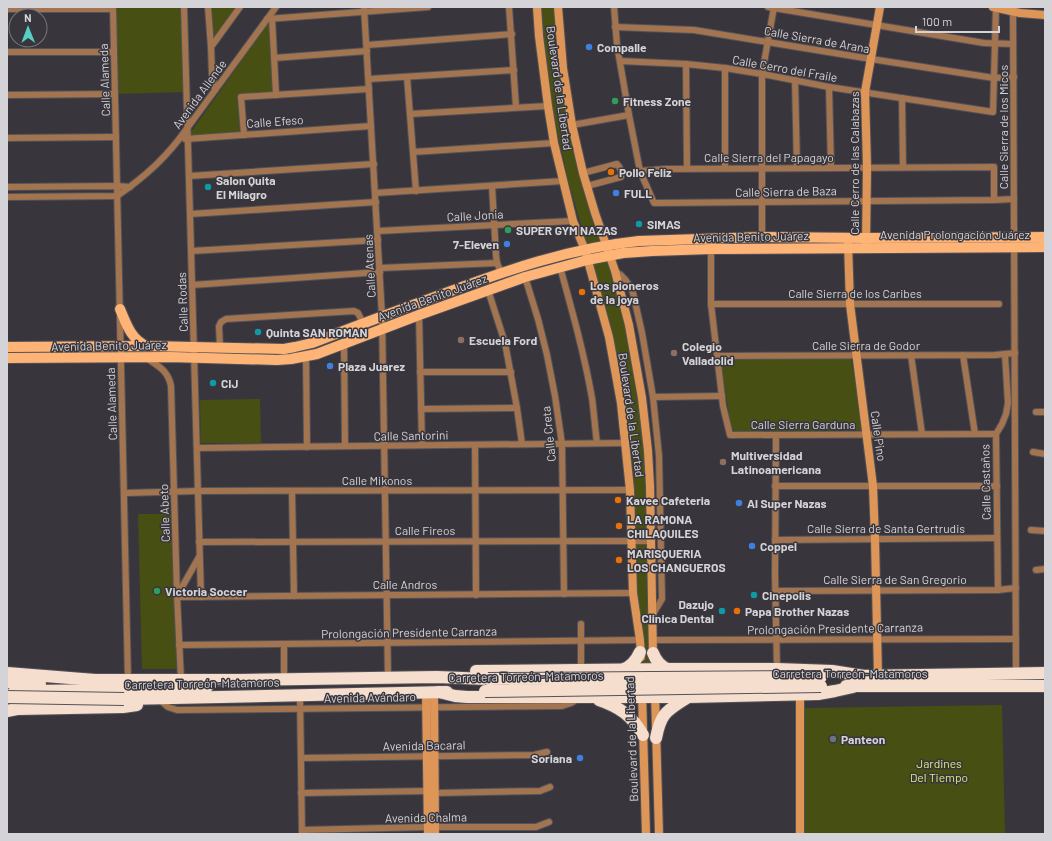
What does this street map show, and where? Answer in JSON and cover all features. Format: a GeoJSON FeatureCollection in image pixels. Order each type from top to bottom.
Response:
{"type":"FeatureCollection","features":[{"type":"Feature","properties":{"kind":"highway"},"geometry":{"type":"LineString","coordinates":[[620,670],[627,668],[633,663],[640,646]]}},
{"type":"Feature","properties":{"kind":"highway"},"geometry":{"type":"LineString","coordinates":[[653,653],[660,664],[671,669]]}},
{"type":"Feature","properties":{"kind":"highway"},"geometry":{"type":"LineString","coordinates":[[436,678],[447,674],[465,671],[671,669],[777,669],[832,671],[864,676]]}},
{"type":"Feature","properties":{"kind":"highway"},"geometry":{"type":"LineString","coordinates":[[671,669],[674,686],[678,694],[685,697]]}},
{"type":"Feature","properties":{"kind":"highway"},"geometry":{"type":"LineString","coordinates":[[614,697],[617,694],[621,684],[620,670]]}},
{"type":"Feature","properties":{"kind":"highway"},"geometry":{"type":"LineString","coordinates":[[7,673],[95,680],[436,678],[821,682],[864,676],[1045,673]]}},
{"type":"Feature","properties":{"kind":"highway"},"geometry":{"type":"LineString","coordinates":[[7,682],[39,684],[121,684],[158,683],[177,680]]}},
{"type":"Feature","properties":{"kind":"highway"},"geometry":{"type":"LineString","coordinates":[[10,695],[31,691],[186,689],[210,687],[240,680]]}},
{"type":"Feature","properties":{"kind":"highway","name":"Carretera Torreón-Matamoros"},"geometry":{"type":"LineString","coordinates":[[10,695],[154,699],[300,694],[485,691],[821,682],[854,686],[1045,686]]}},
{"type":"Feature","properties":{"kind":"highway"},"geometry":{"type":"LineString","coordinates":[[433,692],[467,697],[685,697],[828,693],[854,686]]}},
{"type":"Feature","properties":{"kind":"highway"},"geometry":{"type":"LineString","coordinates":[[586,697],[611,704],[619,708],[633,720],[643,736]]}},
{"type":"Feature","properties":{"kind":"highway"},"geometry":{"type":"LineString","coordinates":[[656,738],[658,728],[664,714],[685,697]]}},
{"type":"Feature","properties":{"kind":"highway"},"geometry":{"type":"LineString","coordinates":[[7,710],[16,708],[128,707],[154,699]]}},
{"type":"Feature","properties":{"kind":"main road","name":"Boulevard de la Libertad"},"geometry":{"type":"LineString","coordinates":[[537,7],[539,36],[554,143],[573,221],[586,255],[609,337],[626,443],[630,490],[633,593],[640,646],[655,697],[659,834]]}},
{"type":"Feature","properties":{"kind":"main road","name":"Boulevard de la Libertad"},"geometry":{"type":"LineString","coordinates":[[558,7],[563,68],[572,125],[583,172],[615,271],[629,325],[642,398],[648,451],[653,653],[647,670],[642,697],[646,834]]}},
{"type":"Feature","properties":{"kind":"main road","name":"Calle Cerro de las Calabazas"},"geometry":{"type":"LineString","coordinates":[[866,243],[867,167],[865,92],[880,7]]}},
{"type":"Feature","properties":{"kind":"main road"},"geometry":{"type":"LineString","coordinates":[[995,7],[1045,15]]}},
{"type":"Feature","properties":{"kind":"main road","name":"Avenida Prolongación Juárez"},"geometry":{"type":"LineString","coordinates":[[1015,242],[1045,236]]}},
{"type":"Feature","properties":{"kind":"main road","name":"Avenida Benito Juárez"},"geometry":{"type":"LineString","coordinates":[[7,347],[149,346],[194,353],[277,360],[306,357],[488,290],[560,267],[606,245],[639,241],[762,237],[848,243]]}},
{"type":"Feature","properties":{"kind":"main road","name":"Avenida Prolongación Juárez"},"geometry":{"type":"LineString","coordinates":[[866,243],[1015,242],[1045,247]]}},
{"type":"Feature","properties":{"kind":"main road","name":"Calle Pino"},"geometry":{"type":"LineString","coordinates":[[848,243],[850,304],[873,486],[878,676]]}},
{"type":"Feature","properties":{"kind":"main road","name":"Avenida Benito Juárez"},"geometry":{"type":"LineString","coordinates":[[7,358],[121,358],[194,353],[220,348],[284,349],[312,343],[499,268],[551,258],[638,252],[866,243]]}},
{"type":"Feature","properties":{"kind":"main road"},"geometry":{"type":"LineString","coordinates":[[120,309],[137,341],[141,344],[149,346]]}},
{"type":"Feature","properties":{"kind":"main road"},"geometry":{"type":"LineString","coordinates":[[432,831],[430,707],[433,692]]}},
{"type":"Feature","properties":{"kind":"main road"},"geometry":{"type":"LineString","coordinates":[[800,694],[800,834]]}},
{"type":"Feature","properties":{"kind":"street","name":"Calle Rodas"},"geometry":{"type":"LineString","coordinates":[[184,7],[201,597]]}},
{"type":"Feature","properties":{"kind":"street"},"geometry":{"type":"LineString","coordinates":[[208,7],[212,74],[215,90]]}},
{"type":"Feature","properties":{"kind":"street"},"geometry":{"type":"LineString","coordinates":[[211,47],[240,7]]}},
{"type":"Feature","properties":{"kind":"street","name":"Avenida Allende"},"geometry":{"type":"LineString","coordinates":[[117,196],[156,166],[180,139],[269,19],[276,7]]}},
{"type":"Feature","properties":{"kind":"street"},"geometry":{"type":"LineString","coordinates":[[276,95],[274,58],[269,19],[364,9],[428,7]]}},
{"type":"Feature","properties":{"kind":"street"},"geometry":{"type":"LineString","coordinates":[[509,7],[516,108]]}},
{"type":"Feature","properties":{"kind":"street"},"geometry":{"type":"LineString","coordinates":[[614,7],[620,61],[640,171]]}},
{"type":"Feature","properties":{"kind":"street"},"geometry":{"type":"LineString","coordinates":[[762,237],[762,74],[772,7],[984,43],[1013,44]]}},
{"type":"Feature","properties":{"kind":"street"},"geometry":{"type":"LineString","coordinates":[[994,78],[995,7]]}},
{"type":"Feature","properties":{"kind":"street"},"geometry":{"type":"LineString","coordinates":[[7,9],[113,8]]}},
{"type":"Feature","properties":{"kind":"street","name":"Calle Alameda"},"geometry":{"type":"LineString","coordinates":[[113,8],[128,680]]}},
{"type":"Feature","properties":{"kind":"street","name":"Calle Atenas"},"geometry":{"type":"LineString","coordinates":[[364,9],[383,328],[388,678]]}},
{"type":"Feature","properties":{"kind":"street","name":"Calle Sierra de los Micos"},"geometry":{"type":"LineString","coordinates":[[1013,9],[1016,673]]}},
{"type":"Feature","properties":{"kind":"street","name":"Calle Sierra de Arana"},"geometry":{"type":"LineString","coordinates":[[616,27],[694,30],[994,78],[1014,77]]}},
{"type":"Feature","properties":{"kind":"street"},"geometry":{"type":"LineString","coordinates":[[274,58],[512,34]]}},
{"type":"Feature","properties":{"kind":"street"},"geometry":{"type":"LineString","coordinates":[[7,52],[114,52]]}},
{"type":"Feature","properties":{"kind":"street","name":"Calle Cerro del Fraile"},"geometry":{"type":"LineString","coordinates":[[620,61],[686,64],[725,68],[830,87],[993,112],[994,78]]}},
{"type":"Feature","properties":{"kind":"street"},"geometry":{"type":"LineString","coordinates":[[686,64],[687,169]]}},
{"type":"Feature","properties":{"kind":"street"},"geometry":{"type":"LineString","coordinates":[[725,68],[725,168]]}},
{"type":"Feature","properties":{"kind":"street"},"geometry":{"type":"LineString","coordinates":[[369,79],[514,70]]}},
{"type":"Feature","properties":{"kind":"street"},"geometry":{"type":"LineString","coordinates":[[407,77],[416,191]]}},
{"type":"Feature","properties":{"kind":"street"},"geometry":{"type":"LineString","coordinates":[[795,80],[797,168]]}},
{"type":"Feature","properties":{"kind":"street"},"geometry":{"type":"LineString","coordinates":[[830,87],[831,168]]}},
{"type":"Feature","properties":{"kind":"street"},"geometry":{"type":"LineString","coordinates":[[244,135],[241,97],[369,89]]}},
{"type":"Feature","properties":{"kind":"street"},"geometry":{"type":"LineString","coordinates":[[7,95],[115,94]]}},
{"type":"Feature","properties":{"kind":"street"},"geometry":{"type":"LineString","coordinates":[[902,98],[903,167]]}},
{"type":"Feature","properties":{"kind":"street"},"geometry":{"type":"LineString","coordinates":[[410,114],[548,106]]}},
{"type":"Feature","properties":{"kind":"street"},"geometry":{"type":"LineString","coordinates":[[572,125],[629,115]]}},
{"type":"Feature","properties":{"kind":"street","name":"Calle Efeso"},"geometry":{"type":"LineString","coordinates":[[180,139],[371,126]]}},
{"type":"Feature","properties":{"kind":"street"},"geometry":{"type":"LineString","coordinates":[[7,138],[116,137]]}},
{"type":"Feature","properties":{"kind":"street"},"geometry":{"type":"LineString","coordinates":[[413,152],[554,143]]}},
{"type":"Feature","properties":{"kind":"street"},"geometry":{"type":"LineString","coordinates":[[189,176],[374,164]]}},
{"type":"Feature","properties":{"kind":"street"},"geometry":{"type":"LineString","coordinates":[[583,172],[617,164],[622,173],[621,177],[587,186]]}},
{"type":"Feature","properties":{"kind":"street","name":"Calle Sierra del Papagayo"},"geometry":{"type":"LineString","coordinates":[[640,171],[725,168],[994,167],[994,200]]}},
{"type":"Feature","properties":{"kind":"street","name":"Calle Sierra de Baza"},"geometry":{"type":"LineString","coordinates":[[640,171],[654,203],[1014,199]]}},
{"type":"Feature","properties":{"kind":"street"},"geometry":{"type":"LineString","coordinates":[[375,193],[563,181]]}},
{"type":"Feature","properties":{"kind":"street"},"geometry":{"type":"LineString","coordinates":[[7,186],[130,187]]}},
{"type":"Feature","properties":{"kind":"street"},"geometry":{"type":"LineString","coordinates":[[192,285],[380,270],[499,268],[494,225],[492,186]]}},
{"type":"Feature","properties":{"kind":"street"},"geometry":{"type":"LineString","coordinates":[[7,197],[117,196]]}},
{"type":"Feature","properties":{"kind":"street"},"geometry":{"type":"LineString","coordinates":[[190,214],[376,202]]}},
{"type":"Feature","properties":{"kind":"street","name":"Calle Jonia"},"geometry":{"type":"LineString","coordinates":[[378,231],[573,221]]}},
{"type":"Feature","properties":{"kind":"street"},"geometry":{"type":"LineString","coordinates":[[191,251],[378,240]]}},
{"type":"Feature","properties":{"kind":"street"},"geometry":{"type":"LineString","coordinates":[[654,397],[722,396],[711,304],[711,249]]}},
{"type":"Feature","properties":{"kind":"street"},"geometry":{"type":"LineString","coordinates":[[560,267],[585,363],[592,398],[597,443]]}},
{"type":"Feature","properties":{"kind":"street"},"geometry":{"type":"LineString","coordinates":[[615,271],[625,278],[633,293],[654,397],[660,456],[662,600],[653,614]]}},
{"type":"Feature","properties":{"kind":"street","name":"Calle Creta"},"geometry":{"type":"LineString","coordinates":[[525,277],[547,355],[562,444],[564,594]]}},
{"type":"Feature","properties":{"kind":"street"},"geometry":{"type":"LineString","coordinates":[[488,290],[505,343],[522,444]]}},
{"type":"Feature","properties":{"kind":"street","name":"Calle Sierra de los Caribes"},"geometry":{"type":"LineString","coordinates":[[711,304],[999,304]]}},
{"type":"Feature","properties":{"kind":"street"},"geometry":{"type":"LineString","coordinates":[[220,348],[219,326],[221,322],[226,319],[354,311],[358,313],[363,323]]}},
{"type":"Feature","properties":{"kind":"street"},"geometry":{"type":"LineString","coordinates":[[419,315],[422,446]]}},
{"type":"Feature","properties":{"kind":"street"},"geometry":{"type":"LineString","coordinates":[[344,343],[345,446]]}},
{"type":"Feature","properties":{"kind":"street","name":"Calle Sierra de Godor"},"geometry":{"type":"LineString","coordinates":[[717,356],[995,355],[1015,353]]}},
{"type":"Feature","properties":{"kind":"street","name":"Calle Castaños"},"geometry":{"type":"LineString","coordinates":[[998,590],[996,434],[1006,414],[1008,403],[1005,354]]}},
{"type":"Feature","properties":{"kind":"street"},"geometry":{"type":"LineString","coordinates":[[911,355],[922,434]]}},
{"type":"Feature","properties":{"kind":"street"},"geometry":{"type":"LineString","coordinates":[[963,355],[975,434]]}},
{"type":"Feature","properties":{"kind":"street","name":"Calle Abeto"},"geometry":{"type":"LineString","coordinates":[[144,357],[164,371],[171,386],[179,645],[177,680]]}},
{"type":"Feature","properties":{"kind":"street"},"geometry":{"type":"LineString","coordinates":[[306,357],[307,447]]}},
{"type":"Feature","properties":{"kind":"street"},"geometry":{"type":"LineString","coordinates":[[420,372],[511,372]]}},
{"type":"Feature","properties":{"kind":"street","name":"Calle Sierra Garduna"},"geometry":{"type":"LineString","coordinates":[[722,396],[725,417],[730,435],[996,434]]}},
{"type":"Feature","properties":{"kind":"street"},"geometry":{"type":"LineString","coordinates":[[421,409],[517,408]]}},
{"type":"Feature","properties":{"kind":"street"},"geometry":{"type":"LineString","coordinates":[[1036,412],[1045,412]]}},
{"type":"Feature","properties":{"kind":"street"},"geometry":{"type":"LineString","coordinates":[[776,435],[775,591],[777,669]]}},
{"type":"Feature","properties":{"kind":"street","name":"Calle Santorini"},"geometry":{"type":"LineString","coordinates":[[197,448],[626,443]]}},
{"type":"Feature","properties":{"kind":"street"},"geometry":{"type":"LineString","coordinates":[[475,445],[476,595]]}},
{"type":"Feature","properties":{"kind":"street"},"geometry":{"type":"LineString","coordinates":[[1033,452],[1045,454]]}},
{"type":"Feature","properties":{"kind":"street"},"geometry":{"type":"LineString","coordinates":[[775,486],[997,486]]}},
{"type":"Feature","properties":{"kind":"street","name":"Calle Mikonos"},"geometry":{"type":"LineString","coordinates":[[125,493],[198,491],[630,490]]}},
{"type":"Feature","properties":{"kind":"street"},"geometry":{"type":"LineString","coordinates":[[292,491],[294,596]]}},
{"type":"Feature","properties":{"kind":"street"},"geometry":{"type":"LineString","coordinates":[[1031,530],[1045,531]]}},
{"type":"Feature","properties":{"kind":"street","name":"Calle Sierra de Santa Gertrudis"},"geometry":{"type":"LineString","coordinates":[[775,540],[997,538]]}},
{"type":"Feature","properties":{"kind":"street","name":"Calle Fireos"},"geometry":{"type":"LineString","coordinates":[[199,542],[651,541]]}},
{"type":"Feature","properties":{"kind":"street"},"geometry":{"type":"LineString","coordinates":[[177,596],[200,557]]}},
{"type":"Feature","properties":{"kind":"street"},"geometry":{"type":"LineString","coordinates":[[1036,570],[1045,569]]}},
{"type":"Feature","properties":{"kind":"street","name":"Calle Sierra de San Gregorio"},"geometry":{"type":"LineString","coordinates":[[775,591],[998,590],[1016,588]]}},
{"type":"Feature","properties":{"kind":"street","name":"Calle Andros"},"geometry":{"type":"LineString","coordinates":[[177,596],[633,593]]}},
{"type":"Feature","properties":{"kind":"street"},"geometry":{"type":"LineString","coordinates":[[581,624],[581,671]]}},
{"type":"Feature","properties":{"kind":"street","name":"Prolongación Presidente Carranza"},"geometry":{"type":"LineString","coordinates":[[653,640],[877,638],[1016,639]]}},
{"type":"Feature","properties":{"kind":"street","name":"Prolongación Presidente Carranza"},"geometry":{"type":"LineString","coordinates":[[179,645],[581,641],[640,646]]}},
{"type":"Feature","properties":{"kind":"street"},"geometry":{"type":"LineString","coordinates":[[284,644],[284,679]]}},
{"type":"Feature","properties":{"kind":"street"},"geometry":{"type":"LineString","coordinates":[[300,694],[302,832]]}},
{"type":"Feature","properties":{"kind":"street","name":"Avenida Avándaro"},"geometry":{"type":"LineString","coordinates":[[154,699],[176,710],[562,706],[586,697]]}},
{"type":"Feature","properties":{"kind":"street","name":"Avenida Bacaral"},"geometry":{"type":"LineString","coordinates":[[300,758],[534,755],[547,752]]}},
{"type":"Feature","properties":{"kind":"street"},"geometry":{"type":"LineString","coordinates":[[301,793],[540,791],[550,787]]}},
{"type":"Feature","properties":{"kind":"street","name":"Avenida Chalma"},"geometry":{"type":"LineString","coordinates":[[302,832],[432,831],[536,827],[549,822]]}},
{"type":"Feature","properties":{"kind":"green space"},"geometry":{"type":"Polygon","coordinates":[[[113,7],[183,7],[186,92],[116,94],[113,7]]]}},
{"type":"Feature","properties":{"kind":"green space"},"geometry":{"type":"Polygon","coordinates":[[[208,7],[240,7],[211,46],[208,7]]]}},
{"type":"Feature","properties":{"kind":"green space"},"geometry":{"type":"Polygon","coordinates":[[[540,7],[554,7],[558,50],[577,163],[601,242],[587,245],[569,184],[554,117],[545,56],[540,7]]]}},
{"type":"Feature","properties":{"kind":"green space"},"geometry":{"type":"Polygon","coordinates":[[[269,22],[277,96],[240,100],[242,134],[189,137],[191,132],[269,22]]]}},
{"type":"Feature","properties":{"kind":"green space"},"geometry":{"type":"Polygon","coordinates":[[[607,261],[622,314],[637,383],[643,426],[648,568],[643,568],[644,571],[651,571],[651,667],[644,668],[636,579],[637,567],[632,470],[627,419],[613,342],[592,263],[607,261]]]}},
{"type":"Feature","properties":{"kind":"green space"},"geometry":{"type":"Polygon","coordinates":[[[720,359],[851,359],[864,430],[732,432],[720,359]]]}},
{"type":"Feature","properties":{"kind":"green space"},"geometry":{"type":"Polygon","coordinates":[[[260,399],[261,443],[201,443],[200,400],[260,399]]]}},
{"type":"Feature","properties":{"kind":"green space","name":"Victoria Soccer"},"geometry":{"type":"Polygon","coordinates":[[[138,514],[171,514],[177,669],[142,669],[138,514]]]}},
{"type":"Feature","properties":{"kind":"green space","name":"Jardines Del Tiempo"},"geometry":{"type":"Polygon","coordinates":[[[1002,705],[1005,834],[805,834],[805,708],[1002,705]]]}},
{"type":"Feature","properties":{"kind":"place","name":"Compalle"},"geometry":{"type":"Point","coordinates":[589,47]}},
{"type":"Feature","properties":{"kind":"place","name":"Fitness Zone"},"geometry":{"type":"Point","coordinates":[615,101]}},
{"type":"Feature","properties":{"kind":"place","name":"Pollo Feliz"},"geometry":{"type":"Point","coordinates":[611,172]}},
{"type":"Feature","properties":{"kind":"place","name":"Salon Quita El Milagro"},"geometry":{"type":"Point","coordinates":[208,187]}},
{"type":"Feature","properties":{"kind":"place","name":"FULL"},"geometry":{"type":"Point","coordinates":[616,193]}},
{"type":"Feature","properties":{"kind":"place","name":"SIMAS"},"geometry":{"type":"Point","coordinates":[639,224]}},
{"type":"Feature","properties":{"kind":"place","name":"SUPER GYM NAZAS"},"geometry":{"type":"Point","coordinates":[508,230]}},
{"type":"Feature","properties":{"kind":"place","name":"7-Eleven"},"geometry":{"type":"Point","coordinates":[507,244]}},
{"type":"Feature","properties":{"kind":"place","name":"Los pioneros de la joya"},"geometry":{"type":"Point","coordinates":[582,292]}},
{"type":"Feature","properties":{"kind":"place","name":"Quinta SAN ROMAN"},"geometry":{"type":"Point","coordinates":[258,332]}},
{"type":"Feature","properties":{"kind":"place","name":"Escuela Ford"},"geometry":{"type":"Point","coordinates":[461,340]}},
{"type":"Feature","properties":{"kind":"place","name":"Colegio Valladolid"},"geometry":{"type":"Point","coordinates":[674,353]}},
{"type":"Feature","properties":{"kind":"place","name":"Plaza Juarez"},"geometry":{"type":"Point","coordinates":[330,366]}},
{"type":"Feature","properties":{"kind":"place","name":"CIJ"},"geometry":{"type":"Point","coordinates":[213,383]}},
{"type":"Feature","properties":{"kind":"place","name":"Multiversidad Latinoamericana"},"geometry":{"type":"Point","coordinates":[723,462]}},
{"type":"Feature","properties":{"kind":"place","name":"Kavee Cafeteria"},"geometry":{"type":"Point","coordinates":[618,500]}},
{"type":"Feature","properties":{"kind":"place","name":"Al Super Nazas"},"geometry":{"type":"Point","coordinates":[739,503]}},
{"type":"Feature","properties":{"kind":"place","name":"LA RAMONA CHILAQUILES"},"geometry":{"type":"Point","coordinates":[619,526]}},
{"type":"Feature","properties":{"kind":"place","name":"Coppel"},"geometry":{"type":"Point","coordinates":[752,546]}},
{"type":"Feature","properties":{"kind":"place","name":"MARISQUERIA LOS CHANGUEROS"},"geometry":{"type":"Point","coordinates":[619,560]}},
{"type":"Feature","properties":{"kind":"place","name":"Victoria Soccer"},"geometry":{"type":"Point","coordinates":[157,591]}},
{"type":"Feature","properties":{"kind":"place","name":"Cinepolis"},"geometry":{"type":"Point","coordinates":[754,595]}},
{"type":"Feature","properties":{"kind":"place","name":"Dazujo Clinica Dental"},"geometry":{"type":"Point","coordinates":[722,611]}},
{"type":"Feature","properties":{"kind":"place","name":"Papa Brother Nazas"},"geometry":{"type":"Point","coordinates":[737,611]}},
{"type":"Feature","properties":{"kind":"place","name":"Panteon"},"geometry":{"type":"Point","coordinates":[833,739]}},
{"type":"Feature","properties":{"kind":"place","name":"Soriana"},"geometry":{"type":"Point","coordinates":[580,758]}}]}
